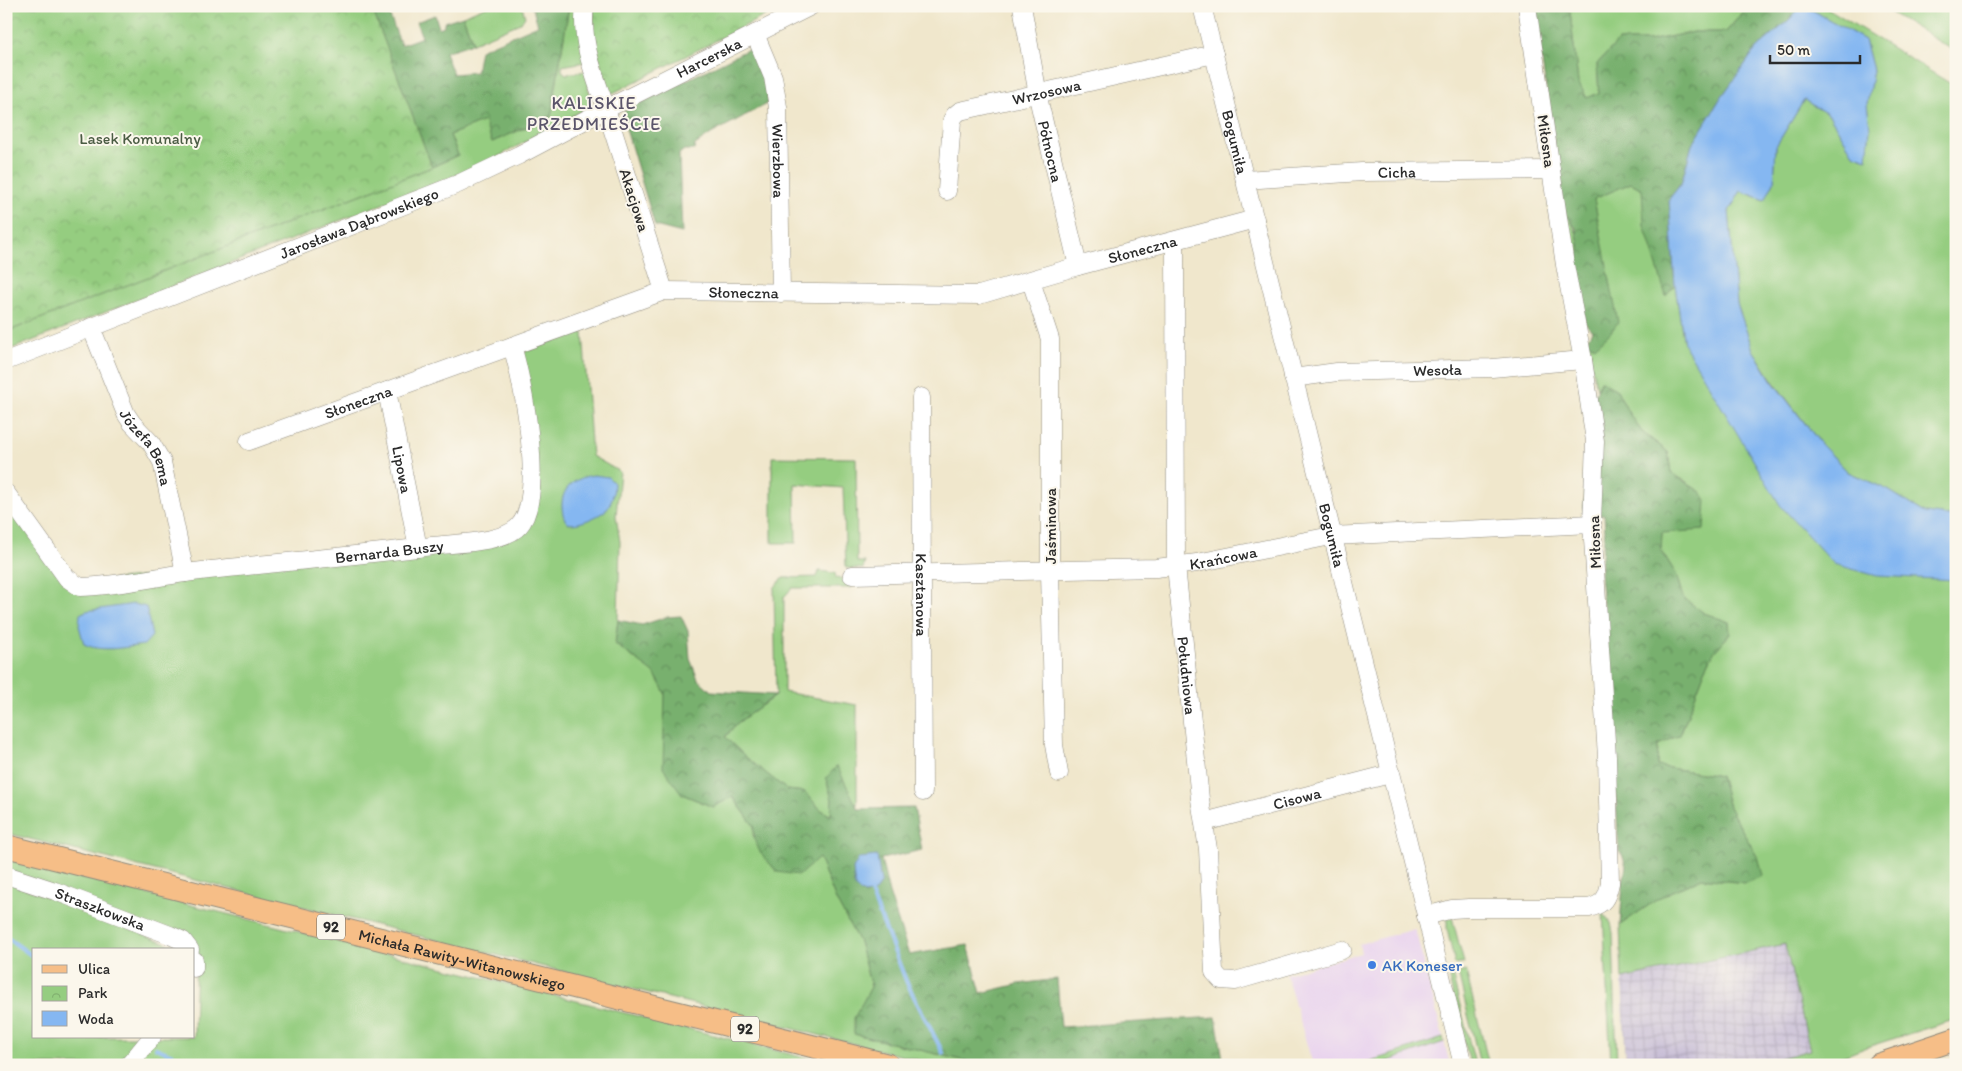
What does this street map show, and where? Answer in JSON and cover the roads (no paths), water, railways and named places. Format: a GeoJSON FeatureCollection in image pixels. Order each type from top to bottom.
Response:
{"type":"FeatureCollection","features":[{"type":"Feature","properties":{"kind":"main road","name":"Michała Rawity-Witanowskiego"},"geometry":{"type":"LineString","coordinates":[[6,846],[888,1065]]}},
{"type":"Feature","properties":{"kind":"main road"},"geometry":{"type":"LineString","coordinates":[[1878,1065],[1956,1038]]}},
{"type":"Feature","properties":{"kind":"main road"},"geometry":{"type":"LineString","coordinates":[[1912,1065],[1956,1046]]}},
{"type":"Feature","properties":{"kind":"street"},"geometry":{"type":"LineString","coordinates":[[585,6],[583,18],[584,36],[606,109]]}},
{"type":"Feature","properties":{"kind":"street","name":"Harcerska"},"geometry":{"type":"LineString","coordinates":[[606,109],[811,6]]}},
{"type":"Feature","properties":{"kind":"street","name":"Północna"},"geometry":{"type":"LineString","coordinates":[[1022,6],[1038,94],[1078,266]]}},
{"type":"Feature","properties":{"kind":"street","name":"Bogumiła"},"geometry":{"type":"LineString","coordinates":[[1202,6],[1331,536],[1463,1065]]}},
{"type":"Feature","properties":{"kind":"street","name":"Miłosna"},"geometry":{"type":"LineString","coordinates":[[1426,916],[1452,909],[1469,908],[1588,908],[1600,905],[1607,898],[1610,867],[1607,757],[1592,524],[1595,441],[1565,265],[1527,6]]}},
{"type":"Feature","properties":{"kind":"street","name":"Wierzbowa"},"geometry":{"type":"LineString","coordinates":[[755,34],[773,77],[778,107],[781,293]]}},
{"type":"Feature","properties":{"kind":"street","name":"Wrzosowa"},"geometry":{"type":"LineString","coordinates":[[947,191],[952,120],[960,112],[1214,54]]}},
{"type":"Feature","properties":{"kind":"street","name":"Akacjowa"},"geometry":{"type":"LineString","coordinates":[[606,109],[664,291]]}},
{"type":"Feature","properties":{"kind":"street","name":"Jarosława Dąbrowskiego"},"geometry":{"type":"LineString","coordinates":[[6,361],[458,184],[519,155],[606,109]]}},
{"type":"Feature","properties":{"kind":"street","name":"Cicha"},"geometry":{"type":"LineString","coordinates":[[1245,180],[1362,172],[1551,170]]}},
{"type":"Feature","properties":{"kind":"street","name":"Słoneczna"},"geometry":{"type":"LineString","coordinates":[[249,441],[664,291],[979,295],[1078,266],[1255,219]]}},
{"type":"Feature","properties":{"kind":"street","name":"Południowa"},"geometry":{"type":"LineString","coordinates":[[1175,241],[1176,566],[1200,799],[1208,849],[1213,960],[1216,976],[1221,980],[1235,981],[1342,950]]}},
{"type":"Feature","properties":{"kind":"street","name":"Jaśminowa"},"geometry":{"type":"LineString","coordinates":[[1031,281],[1050,339],[1050,570],[1054,745],[1059,773]]}},
{"type":"Feature","properties":{"kind":"street","name":"Józefa Bema"},"geometry":{"type":"LineString","coordinates":[[91,327],[126,414],[151,443],[162,462],[185,573]]}},
{"type":"Feature","properties":{"kind":"street","name":"Bernarda Buszy"},"geometry":{"type":"LineString","coordinates":[[6,493],[66,578],[80,587],[185,573],[418,548],[500,536],[514,530],[525,517],[532,496],[533,469],[521,381],[512,346]]}},
{"type":"Feature","properties":{"kind":"street","name":"Wesoła"},"geometry":{"type":"LineString","coordinates":[[1293,378],[1337,372],[1492,368],[1582,360]]}},
{"type":"Feature","properties":{"kind":"street","name":"Lipowa"},"geometry":{"type":"LineString","coordinates":[[387,391],[418,548]]}},
{"type":"Feature","properties":{"kind":"street","name":"Kasztanowa"},"geometry":{"type":"LineString","coordinates":[[921,397],[923,792]]}},
{"type":"Feature","properties":{"kind":"street","name":"Krańcowa"},"geometry":{"type":"LineString","coordinates":[[852,575],[1156,568],[1197,563],[1331,536],[1592,524]]}},
{"type":"Feature","properties":{"kind":"street","name":"Cisowa"},"geometry":{"type":"LineString","coordinates":[[1204,822],[1390,774]]}},
{"type":"Feature","properties":{"kind":"street","name":"Straszkowska"},"geometry":{"type":"LineString","coordinates":[[6,875],[55,891],[170,935],[183,941],[188,948]]}},
{"type":"Feature","properties":{"kind":"street"},"geometry":{"type":"LineString","coordinates":[[129,1065],[151,1038]]}},
{"type":"Feature","properties":{"kind":"water"},"geometry":{"type":"Polygon","coordinates":[[[1800,6],[1805,6],[1865,40],[1873,70],[1867,104],[1870,128],[1867,159],[1853,154],[1829,115],[1804,100],[1776,146],[1774,182],[1765,200],[1741,191],[1729,211],[1737,304],[1753,350],[1772,381],[1821,444],[1848,472],[1888,490],[1925,513],[1956,517],[1956,580],[1877,576],[1834,564],[1780,505],[1684,344],[1675,285],[1669,199],[1681,184],[1692,145],[1720,99],[1756,49],[1790,19],[1800,6]]]}},
{"type":"Feature","properties":{"kind":"water"},"geometry":{"type":"Polygon","coordinates":[[[594,475],[608,477],[614,483],[609,506],[589,520],[572,524],[568,523],[565,520],[562,506],[565,492],[568,487],[579,479],[594,475]]]}},
{"type":"Feature","properties":{"kind":"water"},"geometry":{"type":"Polygon","coordinates":[[[134,604],[146,607],[152,636],[144,645],[106,649],[84,644],[79,626],[80,614],[86,611],[134,604]]]}},
{"type":"Feature","properties":{"kind":"water"},"geometry":{"type":"Polygon","coordinates":[[[877,856],[881,882],[875,892],[864,894],[855,888],[853,869],[859,858],[877,856]]]}},
{"type":"Feature","properties":{"kind":"waterway"},"geometry":{"type":"LineString","coordinates":[[871,893],[907,983],[943,1053]]}},
{"type":"Feature","properties":{"kind":"waterway"},"geometry":{"type":"LineString","coordinates":[[6,937],[32,956]]}},
{"type":"Feature","properties":{"kind":"waterway"},"geometry":{"type":"LineString","coordinates":[[156,1048],[197,1065]]}},
{"type":"Feature","properties":{"kind":"place","name":"AK Koneser"},"geometry":{"type":"Point","coordinates":[1372,965]}},
{"type":"Feature","properties":{"kind":"district","name":"KALISKIE PRZEDMIEŚCIE"},"geometry":{"type":"Point","coordinates":[594,113]}},
{"type":"Feature","properties":{"kind":"park label","name":"Lasek Komunalny"},"geometry":{"type":"Point","coordinates":[140,138]}}]}
